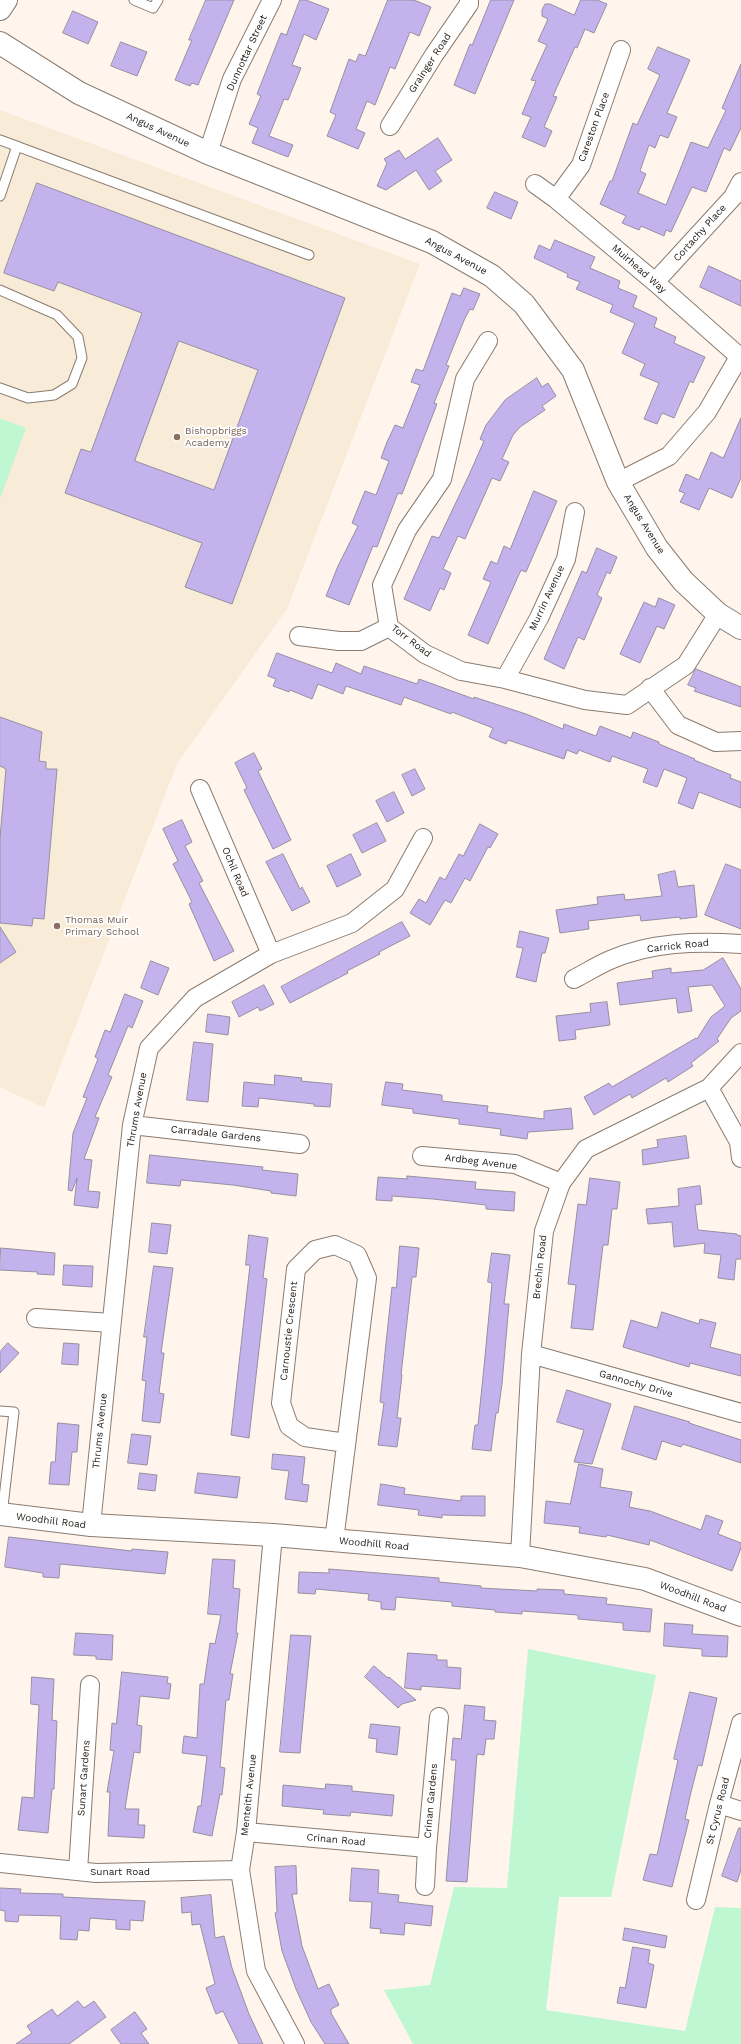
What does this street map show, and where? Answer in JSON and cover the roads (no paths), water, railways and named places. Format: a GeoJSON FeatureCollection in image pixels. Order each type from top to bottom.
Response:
{"type":"FeatureCollection","features":[{"type":"Feature","properties":{"kind":"street"},"geometry":{"type":"LineString","coordinates":[[0,9],[6,0]]}},
{"type":"Feature","properties":{"kind":"street","name":"Dunnottar Street"},"geometry":{"type":"LineString","coordinates":[[208,153],[232,79],[272,0]]}},
{"type":"Feature","properties":{"kind":"street","name":"Grainger Road"},"geometry":{"type":"LineString","coordinates":[[390,126],[434,55],[469,4],[469,0]]}},
{"type":"Feature","properties":{"kind":"street","name":"Angus Avenue"},"geometry":{"type":"LineString","coordinates":[[0,43],[79,93],[208,153],[432,242],[492,276],[524,304],[573,370],[618,482],[657,548],[684,581],[718,614],[741,628]]}},
{"type":"Feature","properties":{"kind":"street","name":"Careston Place"},"geometry":{"type":"LineString","coordinates":[[556,199],[581,164],[621,50]]}},
{"type":"Feature","properties":{"kind":"street","name":"Cortachy Place"},"geometry":{"type":"LineString","coordinates":[[655,282],[733,197],[741,182]]}},
{"type":"Feature","properties":{"kind":"street","name":"Muirhead Way"},"geometry":{"type":"LineString","coordinates":[[535,184],[556,199],[655,282],[740,358]]}},
{"type":"Feature","properties":{"kind":"street","name":"Torr Road"},"geometry":{"type":"LineString","coordinates":[[488,341],[465,379],[442,479],[407,530],[382,585],[389,627],[425,654],[461,672],[505,679],[585,700],[627,705],[686,665],[718,614]]}},
{"type":"Feature","properties":{"kind":"street"},"geometry":{"type":"LineString","coordinates":[[618,482],[669,456],[707,412],[740,358]]}},
{"type":"Feature","properties":{"kind":"street","name":"Murrin Avenue"},"geometry":{"type":"LineString","coordinates":[[505,679],[540,618],[566,559],[575,512]]}},
{"type":"Feature","properties":{"kind":"street"},"geometry":{"type":"LineString","coordinates":[[300,636],[339,641],[361,641],[389,627]]}},
{"type":"Feature","properties":{"kind":"street"},"geometry":{"type":"LineString","coordinates":[[650,688],[678,725],[716,742],[741,741]]}},
{"type":"Feature","properties":{"kind":"street","name":"Ochil Road"},"geometry":{"type":"LineString","coordinates":[[200,789],[271,954]]}},
{"type":"Feature","properties":{"kind":"street","name":"Thrums Avenue"},"geometry":{"type":"LineString","coordinates":[[91,1525],[132,1125],[149,1048],[195,998],[271,954],[352,923],[395,889],[422,838]]}},
{"type":"Feature","properties":{"kind":"street","name":"Carrick Road"},"geometry":{"type":"LineString","coordinates":[[574,979],[610,960],[650,947],[703,942],[741,944]]}},
{"type":"Feature","properties":{"kind":"street","name":"Brechin Road"},"geometry":{"type":"LineString","coordinates":[[520,1556],[531,1354],[544,1231],[560,1183],[586,1149],[709,1088],[741,1053]]}},
{"type":"Feature","properties":{"kind":"street"},"geometry":{"type":"LineString","coordinates":[[709,1088],[739,1142],[741,1158]]}},
{"type":"Feature","properties":{"kind":"street","name":"Carradale Gardens"},"geometry":{"type":"LineString","coordinates":[[132,1125],[300,1144]]}},
{"type":"Feature","properties":{"kind":"street","name":"Ardbeg Avenue"},"geometry":{"type":"LineString","coordinates":[[422,1156],[515,1164],[560,1183]]}},
{"type":"Feature","properties":{"kind":"street","name":"Carnoustie Crescent"},"geometry":{"type":"LineString","coordinates":[[334,1541],[346,1443],[366,1278],[357,1255],[335,1245],[315,1250],[296,1268],[281,1403],[289,1426],[305,1437],[346,1443]]}},
{"type":"Feature","properties":{"kind":"street"},"geometry":{"type":"LineString","coordinates":[[36,1318],[111,1323]]}},
{"type":"Feature","properties":{"kind":"street","name":"Gannochy Drive"},"geometry":{"type":"LineString","coordinates":[[531,1354],[741,1413]]}},
{"type":"Feature","properties":{"kind":"street","name":"Woodhill Road"},"geometry":{"type":"LineString","coordinates":[[1,1514],[91,1525],[274,1535],[520,1556],[646,1579],[741,1615]]}},
{"type":"Feature","properties":{"kind":"street","name":"Menteith Avenue"},"geometry":{"type":"LineString","coordinates":[[274,1535],[246,1832],[240,1870],[256,1971],[295,2044]]}},
{"type":"Feature","properties":{"kind":"street","name":"Sunart Gardens"},"geometry":{"type":"LineString","coordinates":[[78,1871],[90,1685]]}},
{"type":"Feature","properties":{"kind":"street","name":"Crinan Gardens"},"geometry":{"type":"LineString","coordinates":[[425,1886],[439,1717]]}},
{"type":"Feature","properties":{"kind":"street","name":"St Cyrus Road"},"geometry":{"type":"LineString","coordinates":[[696,1900],[719,1804],[741,1723]]}},
{"type":"Feature","properties":{"kind":"street"},"geometry":{"type":"LineString","coordinates":[[719,1804],[741,1811]]}},
{"type":"Feature","properties":{"kind":"street","name":"Crinan Road"},"geometry":{"type":"LineString","coordinates":[[246,1832],[427,1848]]}},
{"type":"Feature","properties":{"kind":"street","name":"Sunart Road"},"geometry":{"type":"LineString","coordinates":[[0,1863],[96,1873],[240,1870]]}},
{"type":"Feature","properties":{"kind":"lane"},"geometry":{"type":"LineString","coordinates":[[134,0],[153,8],[158,0]]}},
{"type":"Feature","properties":{"kind":"lane"},"geometry":{"type":"LineString","coordinates":[[0,140],[309,255]]}},
{"type":"Feature","properties":{"kind":"lane"},"geometry":{"type":"LineString","coordinates":[[0,196],[17,146]]}},
{"type":"Feature","properties":{"kind":"lane"},"geometry":{"type":"LineString","coordinates":[[0,290],[57,315],[78,337],[82,358],[72,384],[54,395],[28,398],[0,388]]}},
{"type":"Feature","properties":{"kind":"lane"},"geometry":{"type":"LineString","coordinates":[[0,1411],[14,1412],[1,1514]]}},
{"type":"Feature","properties":{"kind":"place","name":"Bishopbriggs Academy"},"geometry":{"type":"Point","coordinates":[177,437]}},
{"type":"Feature","properties":{"kind":"place","name":"Thomas Muir Primary School"},"geometry":{"type":"Point","coordinates":[57,926]}}]}
